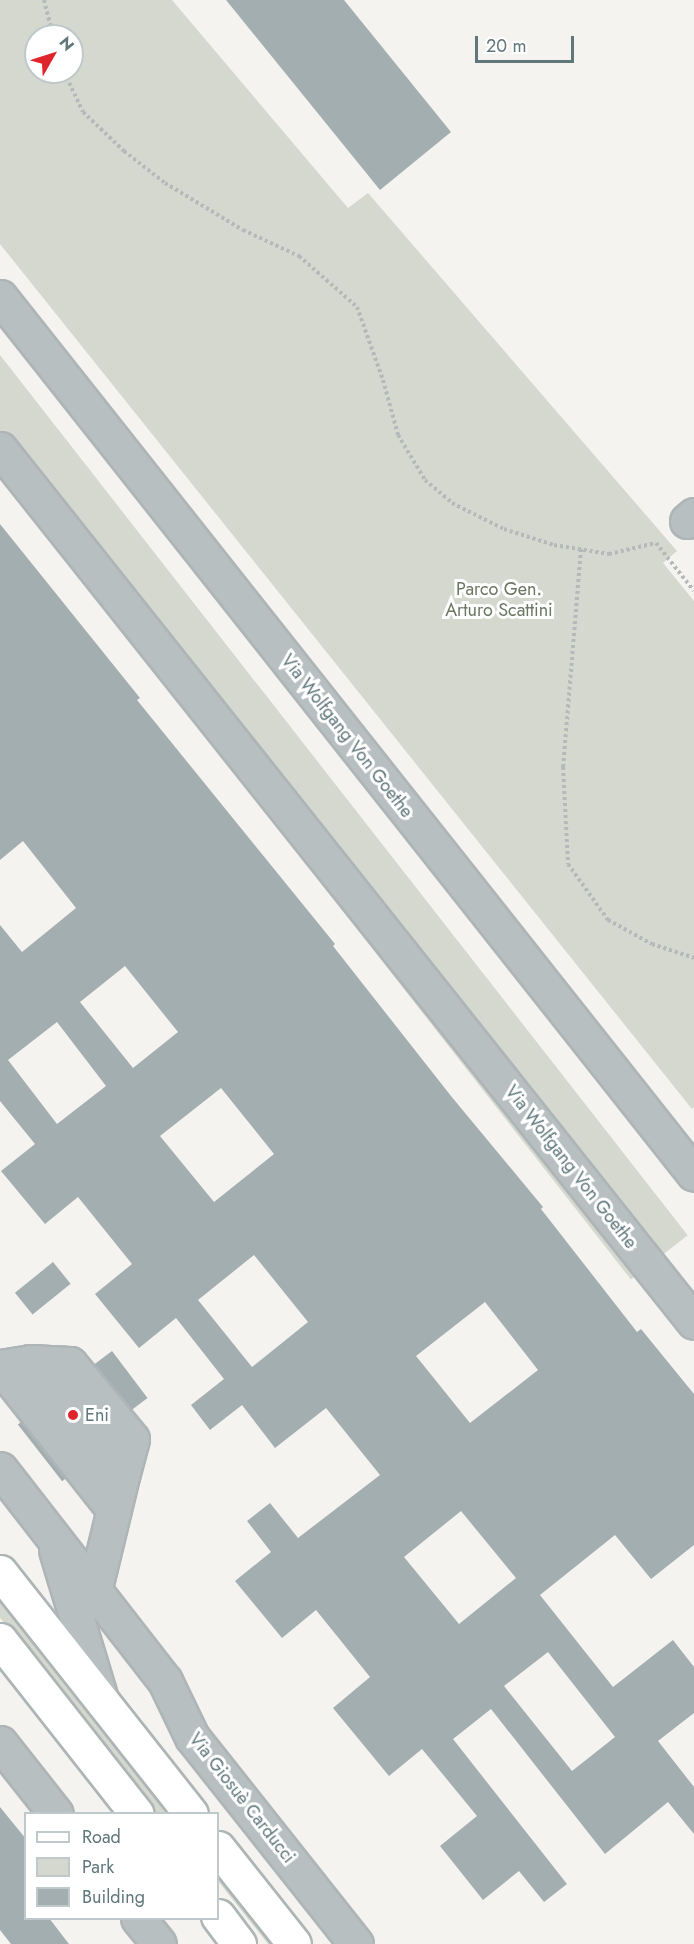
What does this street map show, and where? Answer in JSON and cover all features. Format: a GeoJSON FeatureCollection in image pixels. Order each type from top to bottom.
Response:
{"type":"FeatureCollection","features":[{"type":"Feature","properties":{"kind":"main road","name":"Via Giosuè Carducci"},"geometry":{"type":"LineString","coordinates":[[0,1572],[188,1812]]}},
{"type":"Feature","properties":{"kind":"main road"},"geometry":{"type":"LineString","coordinates":[[0,1640],[135,1812]]}},
{"type":"Feature","properties":{"kind":"main road"},"geometry":{"type":"LineString","coordinates":[[219,1849],[294,1944]]}},
{"type":"Feature","properties":{"kind":"main road"},"geometry":{"type":"LineString","coordinates":[[219,1917],[239,1944]]}},
{"type":"Feature","properties":{"kind":"street","name":"Via Wolfgang Von Goethe"},"geometry":{"type":"LineString","coordinates":[[0,297],[694,1174]]}},
{"type":"Feature","properties":{"kind":"street","name":"Via Wolfgang Von Goethe"},"geometry":{"type":"LineString","coordinates":[[0,449],[694,1322]]}},
{"type":"Feature","properties":{"kind":"street"},"geometry":{"type":"LineString","coordinates":[[10,1365],[70,1364],[132,1439],[95,1588]]}},
{"type":"Feature","properties":{"kind":"street"},"geometry":{"type":"LineString","coordinates":[[10,1365],[114,1510]]}},
{"type":"Feature","properties":{"kind":"street","name":"Via Giosuè Carducci"},"geometry":{"type":"LineString","coordinates":[[0,1469],[95,1588],[165,1681],[192,1737],[356,1944]]}},
{"type":"Feature","properties":{"kind":"street","name":"Via Giosuè Carducci"},"geometry":{"type":"LineString","coordinates":[[50,1532],[102,1701]]}},
{"type":"Feature","properties":{"kind":"street"},"geometry":{"type":"LineString","coordinates":[[0,1743],[54,1812]]}},
{"type":"Feature","properties":{"kind":"street"},"geometry":{"type":"LineString","coordinates":[[140,1920],[159,1944]]}},
{"type":"Feature","properties":{"kind":"path"},"geometry":{"type":"LineString","coordinates":[[44,0],[50,24]]}},
{"type":"Feature","properties":{"kind":"path"},"geometry":{"type":"LineString","coordinates":[[70,84],[83,112],[124,151],[165,183],[243,230],[299,256],[357,307],[398,435],[425,480],[452,503],[504,529],[554,545],[609,554],[656,543],[694,591]]}},
{"type":"Feature","properties":{"kind":"path"},"geometry":{"type":"LineString","coordinates":[[582,549],[563,767],[568,864],[608,920],[652,944],[694,958]]}},
{"type":"Feature","properties":{"kind":"green space","name":"Parco Gen. Arturo Scattini"},"geometry":{"type":"Polygon","coordinates":[[[0,0],[172,0],[348,208],[368,193],[677,551],[663,563],[694,601],[694,1107],[692,1109],[0,244],[0,0]]]}},
{"type":"Feature","properties":{"kind":"green space"},"geometry":{"type":"Polygon","coordinates":[[[0,355],[688,1235],[631,1280],[0,472],[0,355]]]}},
{"type":"Feature","properties":{"kind":"green space"},"geometry":{"type":"Polygon","coordinates":[[[0,1587],[176,1812],[152,1812],[0,1618],[0,1587]]]}},
{"type":"Feature","properties":{"kind":"green space"},"geometry":{"type":"Polygon","coordinates":[[[219,1863],[282,1944],[268,1944],[219,1882],[219,1863]]]}},
{"type":"Feature","properties":{"kind":"building"},"geometry":{"type":"Polygon","coordinates":[[[226,0],[344,0],[451,132],[380,190],[226,0]]]}},
{"type":"Feature","properties":{"kind":"building"},"geometry":{"type":"Polygon","coordinates":[[[0,524],[140,698],[137,700],[335,944],[333,946],[451,1096],[543,1207],[541,1209],[637,1332],[641,1329],[694,1394],[694,1545],[651,1579],[615,1535],[540,1595],[613,1687],[673,1640],[694,1667],[694,1713],[658,1741],[694,1787],[694,1834],[668,1802],[605,1854],[491,1709],[453,1739],[567,1884],[544,1902],[519,1871],[483,1900],[440,1846],[477,1816],[422,1749],[389,1776],[333,1708],[370,1677],[316,1610],[282,1638],[235,1581],[271,1552],[247,1521],[270,1503],[298,1538],[380,1475],[326,1408],[275,1448],[242,1405],[210,1430],[191,1405],[224,1379],[176,1318],[139,1348],[95,1294],[132,1264],[78,1197],[45,1224],[1,1171],[35,1144],[0,1101],[0,925],[22,952],[76,908],[23,841],[0,860],[0,524]],[[125,966],[80,1002],[133,1068],[178,1032],[125,966]],[[57,1022],[8,1060],[57,1124],[106,1086],[57,1022]],[[221,1088],[160,1136],[214,1202],[274,1154],[221,1088]],[[254,1255],[198,1300],[252,1367],[308,1322],[254,1255]],[[485,1302],[416,1356],[470,1423],[538,1370],[485,1302]],[[461,1511],[404,1557],[459,1624],[516,1578],[461,1511]],[[548,1652],[504,1686],[572,1771],[615,1737],[548,1652]]]}},
{"type":"Feature","properties":{"kind":"building"},"geometry":{"type":"Polygon","coordinates":[[[53,1262],[71,1284],[33,1315],[15,1293],[53,1262]]]}},
{"type":"Feature","properties":{"kind":"building"},"geometry":{"type":"Polygon","coordinates":[[[112,1351],[148,1398],[130,1411],[94,1364],[112,1351]]]}},
{"type":"Feature","properties":{"kind":"building"},"geometry":{"type":"Polygon","coordinates":[[[21,1422],[65,1479],[62,1481],[18,1424],[21,1422]]]}},
{"type":"Feature","properties":{"kind":"building"},"geometry":{"type":"Polygon","coordinates":[[[0,1807],[24,1837],[24,1920],[51,1920],[69,1944],[11,1944],[0,1930],[0,1807]]]}},
{"type":"Feature","properties":{"kind":"place","name":"Eni"},"geometry":{"type":"Point","coordinates":[73,1415]}}]}
